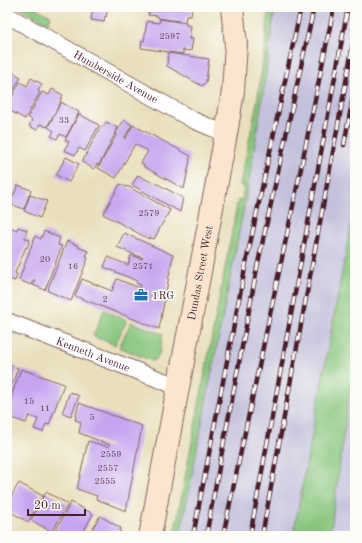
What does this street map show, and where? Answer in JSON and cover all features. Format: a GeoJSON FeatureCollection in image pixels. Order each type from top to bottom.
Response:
{"type":"FeatureCollection","features":[{"type":"Feature","properties":{"kind":"main road","name":"Dundas Street West"},"geometry":{"type":"LineString","coordinates":[[150,536],[233,91],[236,44],[232,7]]}},
{"type":"Feature","properties":{"kind":"main road"},"geometry":{"type":"LineString","coordinates":[[236,44],[249,7]]}},
{"type":"Feature","properties":{"kind":"street","name":"Humberside Avenue"},"geometry":{"type":"LineString","coordinates":[[7,15],[193,120],[226,134]]}},
{"type":"Feature","properties":{"kind":"street","name":"Kenneth Avenue"},"geometry":{"type":"LineString","coordinates":[[7,321],[179,387]]}},
{"type":"Feature","properties":{"kind":"shaded area"},"geometry":{"type":"Polygon","coordinates":[[[275,7],[355,7],[355,203],[293,536],[180,536],[248,186],[264,88],[275,7]]]}},
{"type":"Feature","properties":{"kind":"shaded area"},"geometry":{"type":"Polygon","coordinates":[[[355,366],[355,536],[330,536],[348,402],[355,366]]]}},
{"type":"Feature","properties":{"kind":"green space"},"geometry":{"type":"Polygon","coordinates":[[[19,7],[34,7],[51,16],[48,23],[19,7]]]}},
{"type":"Feature","properties":{"kind":"green space"},"geometry":{"type":"Polygon","coordinates":[[[269,7],[275,7],[264,88],[248,186],[180,536],[174,536],[238,200],[242,200],[244,186],[240,185],[257,102],[269,7]]]}},
{"type":"Feature","properties":{"kind":"green space"},"geometry":{"type":"Polygon","coordinates":[[[355,203],[355,366],[348,402],[330,536],[293,536],[355,203]]]}},
{"type":"Feature","properties":{"kind":"green space"},"geometry":{"type":"Polygon","coordinates":[[[104,310],[127,320],[115,345],[93,336],[104,310]]]}},
{"type":"Feature","properties":{"kind":"green space"},"geometry":{"type":"Polygon","coordinates":[[[131,322],[163,334],[158,357],[152,361],[119,347],[131,322]]]}},
{"type":"Feature","properties":{"kind":"building"},"geometry":{"type":"Polygon","coordinates":[[[93,7],[108,7],[104,22],[91,20],[93,7]]]}},
{"type":"Feature","properties":{"kind":"building"},"geometry":{"type":"Polygon","coordinates":[[[147,7],[192,7],[191,16],[186,16],[185,22],[148,15],[149,12],[147,12],[147,7]]]}},
{"type":"Feature","properties":{"kind":"building"},"geometry":{"type":"Polygon","coordinates":[[[160,19],[186,23],[186,25],[191,26],[189,39],[193,39],[191,51],[183,50],[183,54],[141,48],[142,40],[144,41],[147,21],[159,23],[160,19]]]}},
{"type":"Feature","properties":{"kind":"building"},"geometry":{"type":"Polygon","coordinates":[[[168,53],[209,59],[206,82],[202,86],[167,66],[168,53]]]}},
{"type":"Feature","properties":{"kind":"building"},"geometry":{"type":"Polygon","coordinates":[[[7,69],[21,77],[7,101],[7,69]]]}},
{"type":"Feature","properties":{"kind":"building"},"geometry":{"type":"Polygon","coordinates":[[[31,78],[42,84],[38,91],[40,92],[25,119],[7,109],[7,106],[20,82],[27,86],[31,78]]]}},
{"type":"Feature","properties":{"kind":"building"},"geometry":{"type":"Polygon","coordinates":[[[52,89],[63,95],[60,101],[61,102],[47,127],[40,124],[37,130],[29,126],[32,120],[28,117],[42,92],[49,95],[52,89]]]}},
{"type":"Feature","properties":{"kind":"building"},"geometry":{"type":"Polygon","coordinates":[[[61,102],[79,112],[66,137],[60,134],[57,139],[51,136],[54,131],[48,127],[61,102]]]}},
{"type":"Feature","properties":{"kind":"building"},"geometry":{"type":"Polygon","coordinates":[[[79,114],[99,125],[85,151],[79,148],[75,155],[64,150],[69,142],[65,140],[79,114]]]}},
{"type":"Feature","properties":{"kind":"building"},"geometry":{"type":"Polygon","coordinates":[[[124,120],[132,125],[124,138],[125,139],[133,125],[191,156],[189,159],[184,189],[143,166],[144,165],[141,163],[148,151],[135,144],[116,178],[98,168],[124,120]]]}},
{"type":"Feature","properties":{"kind":"building"},"geometry":{"type":"Polygon","coordinates":[[[106,122],[118,128],[99,165],[97,164],[94,169],[82,162],[101,126],[103,127],[106,122]]]}},
{"type":"Feature","properties":{"kind":"building"},"geometry":{"type":"Polygon","coordinates":[[[66,157],[79,164],[69,182],[56,175],[66,157]]]}},
{"type":"Feature","properties":{"kind":"building"},"geometry":{"type":"Polygon","coordinates":[[[138,175],[183,198],[180,212],[132,185],[138,175]]]}},
{"type":"Feature","properties":{"kind":"building"},"geometry":{"type":"Polygon","coordinates":[[[120,184],[126,187],[127,186],[170,210],[154,239],[150,237],[149,239],[103,214],[120,184]]]}},
{"type":"Feature","properties":{"kind":"building"},"geometry":{"type":"Polygon","coordinates":[[[18,185],[31,190],[24,209],[10,204],[18,185]]]}},
{"type":"Feature","properties":{"kind":"building"},"geometry":{"type":"Polygon","coordinates":[[[30,195],[47,201],[40,218],[24,211],[30,195]]]}},
{"type":"Feature","properties":{"kind":"building"},"geometry":{"type":"Polygon","coordinates":[[[7,226],[17,230],[18,227],[27,230],[25,238],[30,240],[15,273],[17,274],[15,281],[7,278],[7,226]]]}},
{"type":"Feature","properties":{"kind":"building"},"geometry":{"type":"Polygon","coordinates":[[[44,231],[60,238],[58,245],[62,246],[45,290],[33,285],[35,280],[33,280],[31,285],[19,280],[35,236],[41,239],[44,231]]]}},
{"type":"Feature","properties":{"kind":"building"},"geometry":{"type":"Polygon","coordinates":[[[124,233],[173,255],[159,329],[75,296],[82,279],[112,291],[117,279],[140,288],[141,285],[137,284],[137,281],[104,267],[108,257],[128,265],[131,255],[142,259],[143,258],[117,247],[124,233]]]}},
{"type":"Feature","properties":{"kind":"building"},"geometry":{"type":"Polygon","coordinates":[[[67,241],[88,251],[86,257],[88,258],[71,301],[48,291],[67,241]]]}},
{"type":"Feature","properties":{"kind":"building"},"geometry":{"type":"Polygon","coordinates":[[[7,364],[18,368],[7,398],[7,364]]]}},
{"type":"Feature","properties":{"kind":"building"},"geometry":{"type":"Polygon","coordinates":[[[21,369],[64,384],[49,425],[46,424],[43,432],[34,429],[38,419],[29,416],[26,423],[11,418],[14,410],[7,408],[21,369]]]}},
{"type":"Feature","properties":{"kind":"building"},"geometry":{"type":"Polygon","coordinates":[[[70,392],[79,396],[71,416],[62,413],[70,392]]]}},
{"type":"Feature","properties":{"kind":"building"},"geometry":{"type":"Polygon","coordinates":[[[79,403],[142,426],[126,511],[96,499],[97,496],[77,489],[88,441],[109,447],[110,445],[79,433],[81,422],[75,420],[79,403]]]}},
{"type":"Feature","properties":{"kind":"building"},"geometry":{"type":"Polygon","coordinates":[[[19,483],[43,496],[28,522],[7,510],[7,503],[19,483]]]}},
{"type":"Feature","properties":{"kind":"building"},"geometry":{"type":"Polygon","coordinates":[[[46,492],[68,504],[52,532],[31,520],[46,492]]]}},
{"type":"Feature","properties":{"kind":"building"},"geometry":{"type":"Polygon","coordinates":[[[71,502],[93,514],[81,536],[58,536],[54,534],[71,502]]]}},
{"type":"Feature","properties":{"kind":"building"},"geometry":{"type":"Polygon","coordinates":[[[100,516],[121,528],[119,531],[123,533],[121,536],[88,536],[100,516]]]}},
{"type":"Feature","properties":{"kind":"railway"},"geometry":{"type":"LineString","coordinates":[[193,536],[247,258],[301,7]]}},
{"type":"Feature","properties":{"kind":"railway"},"geometry":{"type":"LineString","coordinates":[[206,536],[258,263],[314,7]]}},
{"type":"Feature","properties":{"kind":"railway"},"geometry":{"type":"LineString","coordinates":[[223,536],[334,7]]}},
{"type":"Feature","properties":{"kind":"railway"},"geometry":{"type":"LineString","coordinates":[[250,536],[348,7]]}},
{"type":"Feature","properties":{"kind":"railway"},"geometry":{"type":"LineString","coordinates":[[262,536],[355,33]]}},
{"type":"Feature","properties":{"kind":"railway"},"geometry":{"type":"LineString","coordinates":[[344,145],[355,86]]}},
{"type":"Feature","properties":{"kind":"place","name":"1RG"},"geometry":{"type":"Point","coordinates":[141,295]}}]}
